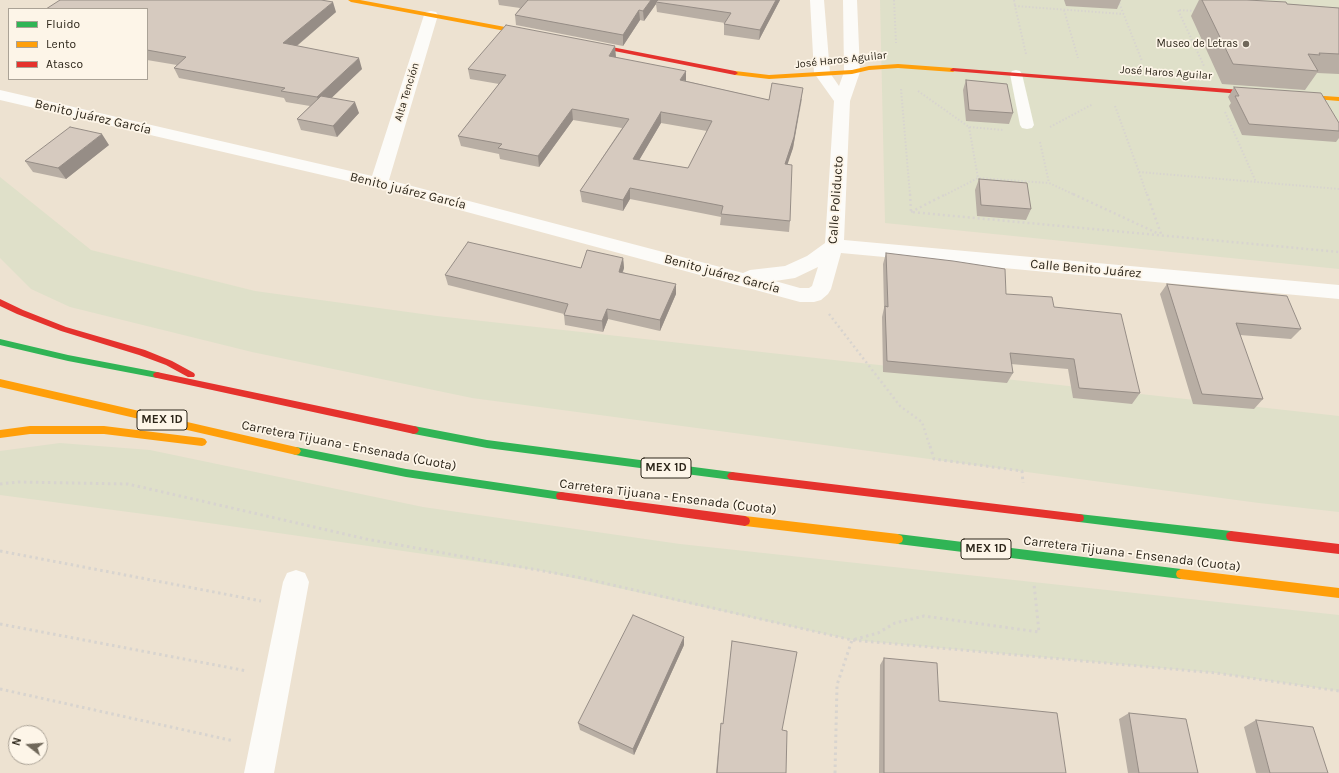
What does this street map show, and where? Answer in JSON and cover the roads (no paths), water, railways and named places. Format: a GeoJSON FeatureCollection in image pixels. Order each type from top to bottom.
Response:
{"type":"FeatureCollection","features":[{"type":"Feature","properties":{"kind":"main road"},"geometry":{"type":"LineString","coordinates":[[351,0],[431,12],[540,35]]}},
{"type":"Feature","properties":{"kind":"main road","name":"José Haros Aguilar"},"geometry":{"type":"LineString","coordinates":[[578,43],[745,75],[784,77],[822,73],[852,72],[869,68],[898,66],[1339,99]]}},
{"type":"Feature","properties":{"kind":"main road"},"geometry":{"type":"LineString","coordinates":[[0,302],[64,330],[148,355],[169,363],[208,384]]}},
{"type":"Feature","properties":{"kind":"main road","name":"MEX 1D"},"geometry":{"type":"LineString","coordinates":[[0,342],[138,372],[208,384],[380,423],[487,444],[670,469],[1339,550]]}},
{"type":"Feature","properties":{"kind":"main road","name":"Carretera Tijuana - Ensenada (Cuota)"},"geometry":{"type":"LineString","coordinates":[[0,383],[324,457],[406,473],[634,507],[1339,593]]}},
{"type":"Feature","properties":{"kind":"main road"},"geometry":{"type":"LineString","coordinates":[[0,434],[30,430],[104,430],[214,443]]}},
{"type":"Feature","properties":{"kind":"main road"},"geometry":{"type":"LineString","coordinates":[[230,445],[324,457]]}},
{"type":"Feature","properties":{"kind":"street"},"geometry":{"type":"LineString","coordinates":[[817,0],[822,73],[842,101]]}},
{"type":"Feature","properties":{"kind":"street","name":"Calle Poliducto"},"geometry":{"type":"LineString","coordinates":[[814,295],[821,289],[834,246],[842,101],[852,72],[850,0]]}},
{"type":"Feature","properties":{"kind":"street","name":"Alta Tención"},"geometry":{"type":"LineString","coordinates":[[379,183],[431,12]]}},
{"type":"Feature","properties":{"kind":"street","name":"Benito juárez García"},"geometry":{"type":"LineString","coordinates":[[0,95],[379,183],[800,295],[814,295]]}},
{"type":"Feature","properties":{"kind":"street"},"geometry":{"type":"LineString","coordinates":[[736,278],[788,273],[814,261],[834,246]]}},
{"type":"Feature","properties":{"kind":"street","name":"Calle Benito Juárez"},"geometry":{"type":"LineString","coordinates":[[834,246],[1339,292]]}},
{"type":"Feature","properties":{"kind":"street"},"geometry":{"type":"LineString","coordinates":[[261,760],[294,594]]}},
{"type":"Feature","properties":{"kind":"lane"},"geometry":{"type":"LineString","coordinates":[[1016,74],[1027,125]]}},
{"type":"Feature","properties":{"kind":"place","name":"Museo de Letras"},"geometry":{"type":"Point","coordinates":[1246,44]}}]}
